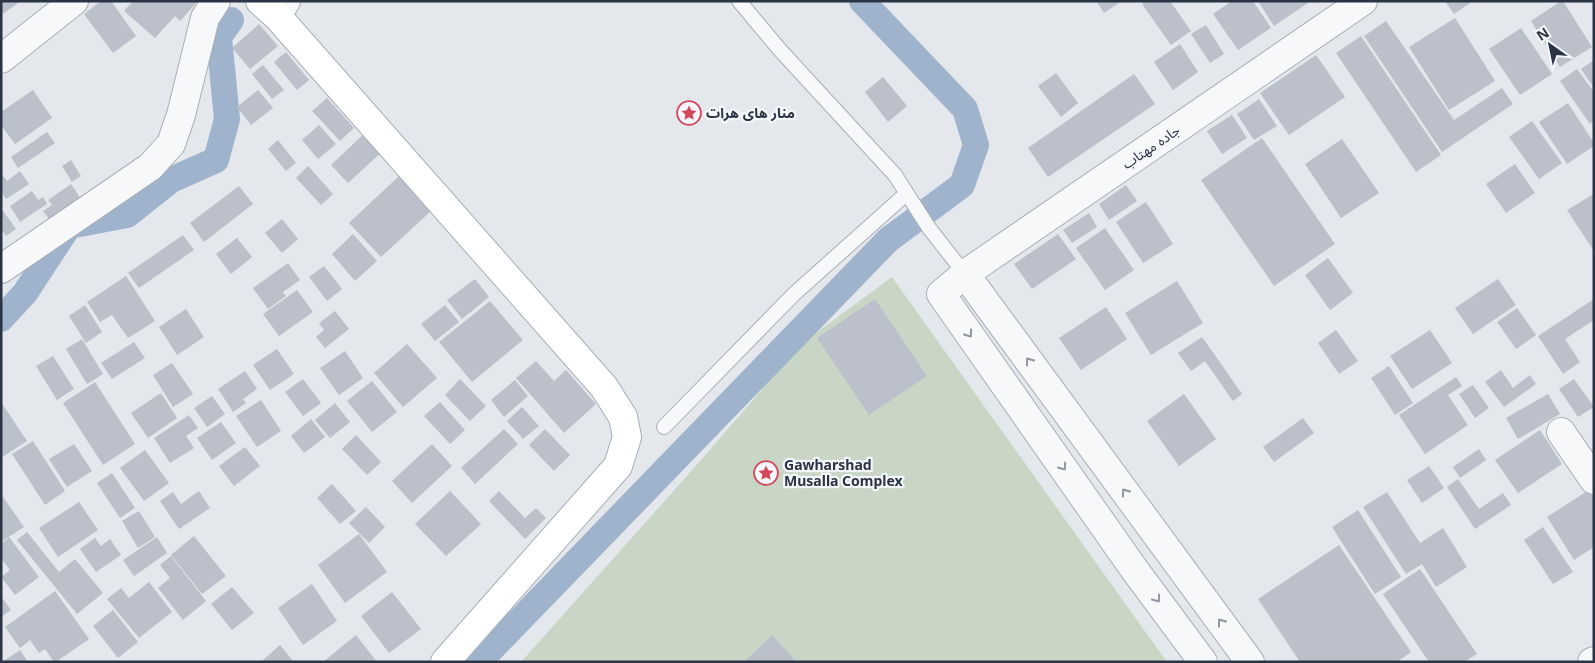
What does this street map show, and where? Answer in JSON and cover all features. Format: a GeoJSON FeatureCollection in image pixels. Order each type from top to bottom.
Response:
{"type":"FeatureCollection","features":[{"type":"Feature","properties":{"kind":"main road"},"geometry":{"type":"LineString","coordinates":[[274,6],[604,387],[623,417],[627,437],[618,466],[445,662]]}},
{"type":"Feature","properties":{"kind":"street"},"geometry":{"type":"LineString","coordinates":[[1,59],[74,1]]}},
{"type":"Feature","properties":{"kind":"street"},"geometry":{"type":"LineString","coordinates":[[1,270],[150,167],[171,144],[181,115],[205,18],[216,1]]}},
{"type":"Feature","properties":{"kind":"street","name":"جاده مهتاب"},"geometry":{"type":"LineString","coordinates":[[1202,662],[941,294],[966,274],[1363,1]]}},
{"type":"Feature","properties":{"kind":"street"},"geometry":{"type":"LineString","coordinates":[[966,274],[1250,662]]}},
{"type":"Feature","properties":{"kind":"street"},"geometry":{"type":"LineString","coordinates":[[1561,432],[1594,480]]}},
{"type":"Feature","properties":{"kind":"lane"},"geometry":{"type":"LineString","coordinates":[[739,1],[780,50],[894,175],[929,228],[966,274]]}},
{"type":"Feature","properties":{"kind":"lane"},"geometry":{"type":"LineString","coordinates":[[664,427],[794,294],[906,194]]}},
{"type":"Feature","properties":{"kind":"green space"},"geometry":{"type":"Polygon","coordinates":[[[892,277],[1167,662],[521,662],[702,459],[801,344],[892,277]]]}},
{"type":"Feature","properties":{"kind":"building"},"geometry":{"type":"Polygon","coordinates":[[[1,1],[21,1],[1,15],[1,1]]]}},
{"type":"Feature","properties":{"kind":"building"},"geometry":{"type":"Polygon","coordinates":[[[101,1],[111,1],[136,36],[113,53],[84,14],[101,1]]]}},
{"type":"Feature","properties":{"kind":"building"},"geometry":{"type":"Polygon","coordinates":[[[133,1],[198,1],[180,21],[175,16],[155,38],[124,11],[133,1]]]}},
{"type":"Feature","properties":{"kind":"building"},"geometry":{"type":"Polygon","coordinates":[[[1096,1],[1118,1],[1119,3],[1104,13],[1096,1]]]}},
{"type":"Feature","properties":{"kind":"building"},"geometry":{"type":"Polygon","coordinates":[[[1145,1],[1170,1],[1191,31],[1171,45],[1142,4],[1145,1]]]}},
{"type":"Feature","properties":{"kind":"building"},"geometry":{"type":"Polygon","coordinates":[[[1227,1],[1253,1],[1271,28],[1238,50],[1213,14],[1229,3],[1227,1]]]}},
{"type":"Feature","properties":{"kind":"building"},"geometry":{"type":"Polygon","coordinates":[[[1258,1],[1311,1],[1274,26],[1258,1]]]}},
{"type":"Feature","properties":{"kind":"building"},"geometry":{"type":"Polygon","coordinates":[[[1445,1],[1473,1],[1454,14],[1445,1]]]}},
{"type":"Feature","properties":{"kind":"building"},"geometry":{"type":"Polygon","coordinates":[[[1563,1],[1592,47],[1560,67],[1531,21],[1563,1]]]}},
{"type":"Feature","properties":{"kind":"building"},"geometry":{"type":"Polygon","coordinates":[[[1455,18],[1495,81],[1449,110],[1409,47],[1455,18]]]}},
{"type":"Feature","properties":{"kind":"building"},"geometry":{"type":"Polygon","coordinates":[[[1386,21],[1454,120],[1502,88],[1513,104],[1442,152],[1364,36],[1386,21]]]}},
{"type":"Feature","properties":{"kind":"building"},"geometry":{"type":"Polygon","coordinates":[[[259,24],[278,46],[250,69],[232,48],[259,24]]]}},
{"type":"Feature","properties":{"kind":"building"},"geometry":{"type":"Polygon","coordinates":[[[1206,25],[1224,54],[1210,63],[1191,34],[1206,25]]]}},
{"type":"Feature","properties":{"kind":"building"},"geometry":{"type":"Polygon","coordinates":[[[1521,28],[1552,74],[1520,95],[1489,49],[1521,28]]]}},
{"type":"Feature","properties":{"kind":"building"},"geometry":{"type":"Polygon","coordinates":[[[1361,36],[1441,155],[1416,172],[1336,53],[1361,36]]]}},
{"type":"Feature","properties":{"kind":"building"},"geometry":{"type":"Polygon","coordinates":[[[1180,44],[1198,72],[1173,90],[1154,62],[1180,44]]]}},
{"type":"Feature","properties":{"kind":"building"},"geometry":{"type":"Polygon","coordinates":[[[286,52],[309,80],[297,90],[274,62],[286,52]]]}},
{"type":"Feature","properties":{"kind":"building"},"geometry":{"type":"Polygon","coordinates":[[[1316,55],[1345,97],[1289,135],[1260,93],[1316,55]]]}},
{"type":"Feature","properties":{"kind":"building"},"geometry":{"type":"Polygon","coordinates":[[[1594,60],[1594,88],[1581,69],[1594,60]]]}},
{"type":"Feature","properties":{"kind":"building"},"geometry":{"type":"Polygon","coordinates":[[[263,65],[284,90],[272,99],[252,74],[263,65]]]}},
{"type":"Feature","properties":{"kind":"building"},"geometry":{"type":"Polygon","coordinates":[[[1577,69],[1594,92],[1594,121],[1590,124],[1560,81],[1577,69]]]}},
{"type":"Feature","properties":{"kind":"building"},"geometry":{"type":"Polygon","coordinates":[[[1056,73],[1078,103],[1061,117],[1038,86],[1056,73]]]}},
{"type":"Feature","properties":{"kind":"building"},"geometry":{"type":"Polygon","coordinates":[[[1134,74],[1155,104],[1048,177],[1028,148],[1134,74]]]}},
{"type":"Feature","properties":{"kind":"building"},"geometry":{"type":"Polygon","coordinates":[[[883,77],[907,106],[888,122],[865,92],[883,77]]]}},
{"type":"Feature","properties":{"kind":"building"},"geometry":{"type":"Polygon","coordinates":[[[33,90],[52,118],[15,144],[1,125],[1,112],[33,90]]]}},
{"type":"Feature","properties":{"kind":"building"},"geometry":{"type":"Polygon","coordinates":[[[258,90],[273,108],[251,125],[237,107],[258,90]]]}},
{"type":"Feature","properties":{"kind":"building"},"geometry":{"type":"Polygon","coordinates":[[[327,98],[354,128],[340,141],[312,111],[327,98]]]}},
{"type":"Feature","properties":{"kind":"building"},"geometry":{"type":"Polygon","coordinates":[[[1259,99],[1277,126],[1254,140],[1237,114],[1259,99]]]}},
{"type":"Feature","properties":{"kind":"building"},"geometry":{"type":"Polygon","coordinates":[[[1568,103],[1594,143],[1594,146],[1567,164],[1539,122],[1568,103]]]}},
{"type":"Feature","properties":{"kind":"building"},"geometry":{"type":"Polygon","coordinates":[[[1232,115],[1247,138],[1222,154],[1207,131],[1232,115]]]}},
{"type":"Feature","properties":{"kind":"building"},"geometry":{"type":"Polygon","coordinates":[[[1532,121],[1562,163],[1539,179],[1509,137],[1532,121]]]}},
{"type":"Feature","properties":{"kind":"building"},"geometry":{"type":"Polygon","coordinates":[[[319,125],[336,144],[318,159],[302,140],[319,125]]]}},
{"type":"Feature","properties":{"kind":"building"},"geometry":{"type":"Polygon","coordinates":[[[367,131],[384,150],[348,183],[331,165],[367,131]]]}},
{"type":"Feature","properties":{"kind":"building"},"geometry":{"type":"Polygon","coordinates":[[[47,132],[55,143],[18,168],[11,157],[47,132]]]}},
{"type":"Feature","properties":{"kind":"building"},"geometry":{"type":"Polygon","coordinates":[[[1262,138],[1335,244],[1274,286],[1201,180],[1262,138]]]}},
{"type":"Feature","properties":{"kind":"building"},"geometry":{"type":"Polygon","coordinates":[[[1342,139],[1379,193],[1341,218],[1305,164],[1342,139]]]}},
{"type":"Feature","properties":{"kind":"building"},"geometry":{"type":"Polygon","coordinates":[[[278,140],[296,163],[286,171],[268,149],[278,140]]]}},
{"type":"Feature","properties":{"kind":"building"},"geometry":{"type":"Polygon","coordinates":[[[71,160],[81,176],[72,182],[62,166],[71,160]]]}},
{"type":"Feature","properties":{"kind":"building"},"geometry":{"type":"Polygon","coordinates":[[[1515,164],[1535,193],[1506,213],[1486,184],[1515,164]]]}},
{"type":"Feature","properties":{"kind":"building"},"geometry":{"type":"Polygon","coordinates":[[[308,166],[333,194],[321,205],[296,178],[308,166]]]}},
{"type":"Feature","properties":{"kind":"building"},"geometry":{"type":"Polygon","coordinates":[[[20,171],[29,184],[6,199],[1,192],[1,173],[7,181],[20,171]]]}},
{"type":"Feature","properties":{"kind":"building"},"geometry":{"type":"Polygon","coordinates":[[[399,176],[431,211],[381,257],[349,223],[399,176]]]}},
{"type":"Feature","properties":{"kind":"building"},"geometry":{"type":"Polygon","coordinates":[[[71,184],[83,202],[52,223],[43,211],[52,205],[48,200],[71,184]]]}},
{"type":"Feature","properties":{"kind":"building"},"geometry":{"type":"Polygon","coordinates":[[[1126,185],[1137,201],[1109,220],[1099,204],[1126,185]]]}},
{"type":"Feature","properties":{"kind":"building"},"geometry":{"type":"Polygon","coordinates":[[[239,186],[253,204],[204,242],[190,223],[239,186]]]}},
{"type":"Feature","properties":{"kind":"building"},"geometry":{"type":"Polygon","coordinates":[[[32,191],[38,200],[43,197],[47,204],[20,222],[10,206],[32,191]]]}},
{"type":"Feature","properties":{"kind":"building"},"geometry":{"type":"Polygon","coordinates":[[[1594,194],[1594,251],[1567,210],[1594,194]]]}},
{"type":"Feature","properties":{"kind":"building"},"geometry":{"type":"Polygon","coordinates":[[[1146,202],[1173,244],[1143,263],[1116,222],[1146,202]]]}},
{"type":"Feature","properties":{"kind":"building"},"geometry":{"type":"Polygon","coordinates":[[[1,208],[16,229],[6,236],[1,229],[1,208]]]}},
{"type":"Feature","properties":{"kind":"building"},"geometry":{"type":"Polygon","coordinates":[[[1089,213],[1097,227],[1072,243],[1063,230],[1089,213]]]}},
{"type":"Feature","properties":{"kind":"building"},"geometry":{"type":"Polygon","coordinates":[[[282,219],[298,239],[282,253],[265,233],[282,219]]]}},
{"type":"Feature","properties":{"kind":"building"},"geometry":{"type":"Polygon","coordinates":[[[1105,228],[1134,270],[1105,290],[1076,248],[1105,228]]]}},
{"type":"Feature","properties":{"kind":"building"},"geometry":{"type":"Polygon","coordinates":[[[353,234],[377,261],[355,281],[332,254],[353,234]]]}},
{"type":"Feature","properties":{"kind":"building"},"geometry":{"type":"Polygon","coordinates":[[[1058,234],[1076,259],[1032,289],[1014,264],[1058,234]]]}},
{"type":"Feature","properties":{"kind":"building"},"geometry":{"type":"Polygon","coordinates":[[[183,235],[194,250],[139,288],[128,273],[183,235]]]}},
{"type":"Feature","properties":{"kind":"building"},"geometry":{"type":"Polygon","coordinates":[[[237,238],[252,257],[231,274],[216,254],[237,238]]]}},
{"type":"Feature","properties":{"kind":"building"},"geometry":{"type":"Polygon","coordinates":[[[1328,258],[1353,293],[1330,310],[1305,275],[1328,258]]]}},
{"type":"Feature","properties":{"kind":"building"},"geometry":{"type":"Polygon","coordinates":[[[288,263],[300,280],[283,292],[286,296],[268,309],[253,288],[288,263]]]}},
{"type":"Feature","properties":{"kind":"building"},"geometry":{"type":"Polygon","coordinates":[[[324,266],[342,289],[327,301],[309,277],[324,266]]]}},
{"type":"Feature","properties":{"kind":"building"},"geometry":{"type":"Polygon","coordinates":[[[126,276],[155,321],[128,338],[112,315],[100,322],[87,302],[126,276]]]}},
{"type":"Feature","properties":{"kind":"building"},"geometry":{"type":"Polygon","coordinates":[[[475,279],[489,297],[462,319],[447,300],[475,279]]]}},
{"type":"Feature","properties":{"kind":"building"},"geometry":{"type":"Polygon","coordinates":[[[1498,279],[1516,305],[1473,334],[1455,308],[1498,279]]]}},
{"type":"Feature","properties":{"kind":"building"},"geometry":{"type":"Polygon","coordinates":[[[1177,281],[1203,323],[1151,355],[1125,313],[1177,281]]]}},
{"type":"Feature","properties":{"kind":"building"},"geometry":{"type":"Polygon","coordinates":[[[297,290],[313,312],[279,336],[263,314],[297,290]]]}},
{"type":"Feature","properties":{"kind":"building"},"geometry":{"type":"Polygon","coordinates":[[[875,299],[927,376],[869,415],[817,338],[875,299]]]}},
{"type":"Feature","properties":{"kind":"building"},"geometry":{"type":"Polygon","coordinates":[[[1594,299],[1594,320],[1565,339],[1580,362],[1563,374],[1538,336],[1594,299]]]}},
{"type":"Feature","properties":{"kind":"building"},"geometry":{"type":"Polygon","coordinates":[[[490,301],[523,340],[472,382],[439,342],[490,301]]]}},
{"type":"Feature","properties":{"kind":"building"},"geometry":{"type":"Polygon","coordinates":[[[85,305],[102,332],[86,343],[69,316],[85,305]]]}},
{"type":"Feature","properties":{"kind":"building"},"geometry":{"type":"Polygon","coordinates":[[[445,305],[459,322],[435,341],[421,324],[445,305]]]}},
{"type":"Feature","properties":{"kind":"building"},"geometry":{"type":"Polygon","coordinates":[[[1106,307],[1127,339],[1081,370],[1059,338],[1106,307]]]}},
{"type":"Feature","properties":{"kind":"building"},"geometry":{"type":"Polygon","coordinates":[[[1517,308],[1536,335],[1516,349],[1497,322],[1517,308]]]}},
{"type":"Feature","properties":{"kind":"building"},"geometry":{"type":"Polygon","coordinates":[[[186,309],[204,337],[177,355],[159,327],[186,309]]]}},
{"type":"Feature","properties":{"kind":"building"},"geometry":{"type":"Polygon","coordinates":[[[335,311],[349,329],[325,348],[316,337],[324,330],[319,323],[335,311]]]}},
{"type":"Feature","properties":{"kind":"building"},"geometry":{"type":"Polygon","coordinates":[[[1336,330],[1358,361],[1339,374],[1318,343],[1336,330]]]}},
{"type":"Feature","properties":{"kind":"building"},"geometry":{"type":"Polygon","coordinates":[[[1430,330],[1452,363],[1412,389],[1390,356],[1430,330]]]}},
{"type":"Feature","properties":{"kind":"building"},"geometry":{"type":"Polygon","coordinates":[[[1202,337],[1242,394],[1233,401],[1205,361],[1191,371],[1178,353],[1202,337]]]}},
{"type":"Feature","properties":{"kind":"building"},"geometry":{"type":"Polygon","coordinates":[[[82,339],[103,374],[87,384],[66,349],[82,339]]]}},
{"type":"Feature","properties":{"kind":"building"},"geometry":{"type":"Polygon","coordinates":[[[134,342],[145,358],[112,379],[101,363],[134,342]]]}},
{"type":"Feature","properties":{"kind":"building"},"geometry":{"type":"Polygon","coordinates":[[[407,344],[437,378],[403,407],[374,373],[407,344]]]}},
{"type":"Feature","properties":{"kind":"building"},"geometry":{"type":"Polygon","coordinates":[[[277,349],[294,374],[270,390],[253,365],[277,349]]]}},
{"type":"Feature","properties":{"kind":"building"},"geometry":{"type":"Polygon","coordinates":[[[345,351],[363,378],[339,395],[320,368],[345,351]]]}},
{"type":"Feature","properties":{"kind":"building"},"geometry":{"type":"Polygon","coordinates":[[[53,356],[74,389],[57,400],[36,366],[53,356]]]}},
{"type":"Feature","properties":{"kind":"building"},"geometry":{"type":"Polygon","coordinates":[[[536,361],[554,381],[566,370],[596,404],[564,433],[516,378],[536,361]]]}},
{"type":"Feature","properties":{"kind":"building"},"geometry":{"type":"Polygon","coordinates":[[[172,363],[193,394],[173,407],[153,375],[172,363]]]}},
{"type":"Feature","properties":{"kind":"building"},"geometry":{"type":"Polygon","coordinates":[[[1389,366],[1413,403],[1395,415],[1371,378],[1389,366]]]}},
{"type":"Feature","properties":{"kind":"building"},"geometry":{"type":"Polygon","coordinates":[[[1501,370],[1513,388],[1530,375],[1536,384],[1504,407],[1485,382],[1501,370]]]}},
{"type":"Feature","properties":{"kind":"building"},"geometry":{"type":"Polygon","coordinates":[[[245,371],[257,389],[243,399],[246,403],[233,412],[218,389],[245,371]]]}},
{"type":"Feature","properties":{"kind":"building"},"geometry":{"type":"Polygon","coordinates":[[[1456,377],[1462,386],[1448,395],[1468,425],[1425,454],[1399,415],[1456,377]]]}},
{"type":"Feature","properties":{"kind":"building"},"geometry":{"type":"Polygon","coordinates":[[[303,379],[321,403],[303,416],[285,392],[303,379]]]}},
{"type":"Feature","properties":{"kind":"building"},"geometry":{"type":"Polygon","coordinates":[[[460,379],[486,406],[470,421],[445,395],[460,379]]]}},
{"type":"Feature","properties":{"kind":"building"},"geometry":{"type":"Polygon","coordinates":[[[1574,379],[1594,407],[1578,417],[1559,389],[1574,379]]]}},
{"type":"Feature","properties":{"kind":"building"},"geometry":{"type":"Polygon","coordinates":[[[515,380],[528,396],[504,417],[491,400],[515,380]]]}},
{"type":"Feature","properties":{"kind":"building"},"geometry":{"type":"Polygon","coordinates":[[[372,381],[397,412],[372,432],[347,401],[372,381]]]}},
{"type":"Feature","properties":{"kind":"building"},"geometry":{"type":"Polygon","coordinates":[[[95,382],[135,444],[103,465],[63,403],[95,382]]]}},
{"type":"Feature","properties":{"kind":"building"},"geometry":{"type":"Polygon","coordinates":[[[1473,385],[1489,408],[1475,418],[1459,394],[1473,385]]]}},
{"type":"Feature","properties":{"kind":"building"},"geometry":{"type":"Polygon","coordinates":[[[161,393],[177,418],[148,438],[131,413],[161,393]]]}},
{"type":"Feature","properties":{"kind":"building"},"geometry":{"type":"Polygon","coordinates":[[[1184,394],[1216,439],[1179,466],[1147,421],[1184,394]]]}},
{"type":"Feature","properties":{"kind":"building"},"geometry":{"type":"Polygon","coordinates":[[[1548,394],[1560,414],[1518,439],[1506,418],[1548,394]]]}},
{"type":"Feature","properties":{"kind":"building"},"geometry":{"type":"Polygon","coordinates":[[[212,396],[225,414],[207,427],[194,408],[212,396]]]}},
{"type":"Feature","properties":{"kind":"building"},"geometry":{"type":"Polygon","coordinates":[[[261,400],[281,431],[257,447],[236,416],[261,400]]]}},
{"type":"Feature","properties":{"kind":"building"},"geometry":{"type":"Polygon","coordinates":[[[1,402],[27,441],[1,458],[1,402]]]}},
{"type":"Feature","properties":{"kind":"building"},"geometry":{"type":"Polygon","coordinates":[[[440,402],[465,430],[450,444],[424,416],[440,402]]]}},
{"type":"Feature","properties":{"kind":"building"},"geometry":{"type":"Polygon","coordinates":[[[335,403],[350,422],[330,438],[315,420],[335,403]]]}},
{"type":"Feature","properties":{"kind":"building"},"geometry":{"type":"Polygon","coordinates":[[[522,407],[539,426],[523,439],[507,421],[522,407]]]}},
{"type":"Feature","properties":{"kind":"building"},"geometry":{"type":"Polygon","coordinates":[[[189,415],[198,428],[186,436],[194,448],[170,463],[154,438],[189,415]]]}},
{"type":"Feature","properties":{"kind":"building"},"geometry":{"type":"Polygon","coordinates":[[[1303,418],[1314,433],[1274,462],[1263,447],[1303,418]]]}},
{"type":"Feature","properties":{"kind":"building"},"geometry":{"type":"Polygon","coordinates":[[[311,419],[325,437],[304,453],[291,436],[311,419]]]}},
{"type":"Feature","properties":{"kind":"building"},"geometry":{"type":"Polygon","coordinates":[[[221,422],[236,443],[212,460],[197,438],[221,422]]]}},
{"type":"Feature","properties":{"kind":"building"},"geometry":{"type":"Polygon","coordinates":[[[504,429],[518,444],[475,484],[461,468],[504,429]]]}},
{"type":"Feature","properties":{"kind":"building"},"geometry":{"type":"Polygon","coordinates":[[[545,429],[570,455],[554,471],[529,445],[545,429]]]}},
{"type":"Feature","properties":{"kind":"building"},"geometry":{"type":"Polygon","coordinates":[[[1540,430],[1562,464],[1518,493],[1495,460],[1540,430]]]}},
{"type":"Feature","properties":{"kind":"building"},"geometry":{"type":"Polygon","coordinates":[[[356,435],[381,462],[367,475],[342,449],[356,435]]]}},
{"type":"Feature","properties":{"kind":"building"},"geometry":{"type":"Polygon","coordinates":[[[33,441],[65,491],[45,505],[12,454],[33,441]]]}},
{"type":"Feature","properties":{"kind":"building"},"geometry":{"type":"Polygon","coordinates":[[[74,444],[92,471],[67,487],[49,459],[74,444]]]}},
{"type":"Feature","properties":{"kind":"building"},"geometry":{"type":"Polygon","coordinates":[[[432,444],[452,466],[412,503],[392,481],[432,444]]]}},
{"type":"Feature","properties":{"kind":"building"},"geometry":{"type":"Polygon","coordinates":[[[245,447],[260,466],[234,486],[219,466],[245,447]]]}},
{"type":"Feature","properties":{"kind":"building"},"geometry":{"type":"Polygon","coordinates":[[[1479,449],[1486,460],[1460,478],[1453,467],[1479,449]]]}},
{"type":"Feature","properties":{"kind":"building"},"geometry":{"type":"Polygon","coordinates":[[[145,450],[169,483],[144,501],[120,468],[145,450]]]}},
{"type":"Feature","properties":{"kind":"building"},"geometry":{"type":"Polygon","coordinates":[[[1429,466],[1444,488],[1422,503],[1407,480],[1429,466]]]}},
{"type":"Feature","properties":{"kind":"building"},"geometry":{"type":"Polygon","coordinates":[[[112,473],[135,508],[120,518],[97,483],[112,473]]]}},
{"type":"Feature","properties":{"kind":"building"},"geometry":{"type":"Polygon","coordinates":[[[1458,479],[1479,509],[1503,493],[1511,505],[1475,529],[1447,487],[1458,479]]]}},
{"type":"Feature","properties":{"kind":"building"},"geometry":{"type":"Polygon","coordinates":[[[332,484],[356,511],[340,524],[317,498],[332,484]]]}},
{"type":"Feature","properties":{"kind":"building"},"geometry":{"type":"Polygon","coordinates":[[[1589,490],[1594,498],[1594,547],[1574,560],[1547,517],[1589,490]]]}},
{"type":"Feature","properties":{"kind":"building"},"geometry":{"type":"Polygon","coordinates":[[[199,491],[210,508],[179,529],[160,501],[173,492],[181,504],[199,491]]]}},
{"type":"Feature","properties":{"kind":"building"},"geometry":{"type":"Polygon","coordinates":[[[450,491],[481,524],[446,556],[415,524],[450,491]]]}},
{"type":"Feature","properties":{"kind":"building"},"geometry":{"type":"Polygon","coordinates":[[[499,491],[525,518],[536,508],[546,518],[525,539],[489,501],[499,491]]]}},
{"type":"Feature","properties":{"kind":"building"},"geometry":{"type":"Polygon","coordinates":[[[1387,492],[1420,543],[1443,528],[1467,567],[1436,587],[1422,564],[1406,574],[1363,507],[1387,492]]]}},
{"type":"Feature","properties":{"kind":"building"},"geometry":{"type":"Polygon","coordinates":[[[1,494],[24,527],[1,542],[1,494]]]}},
{"type":"Feature","properties":{"kind":"building"},"geometry":{"type":"Polygon","coordinates":[[[79,502],[98,530],[58,557],[39,528],[79,502]]]}},
{"type":"Feature","properties":{"kind":"building"},"geometry":{"type":"Polygon","coordinates":[[[366,507],[385,527],[369,543],[349,523],[366,507]]]}},
{"type":"Feature","properties":{"kind":"building"},"geometry":{"type":"Polygon","coordinates":[[[1358,510],[1401,577],[1375,594],[1332,527],[1358,510]]]}},
{"type":"Feature","properties":{"kind":"building"},"geometry":{"type":"Polygon","coordinates":[[[139,511],[155,537],[138,548],[122,521],[139,511]]]}},
{"type":"Feature","properties":{"kind":"building"},"geometry":{"type":"Polygon","coordinates":[[[1543,527],[1573,572],[1553,584],[1524,540],[1543,527]]]}},
{"type":"Feature","properties":{"kind":"building"},"geometry":{"type":"Polygon","coordinates":[[[27,532],[59,572],[75,559],[103,593],[77,614],[17,540],[27,532]]]}},
{"type":"Feature","properties":{"kind":"building"},"geometry":{"type":"Polygon","coordinates":[[[359,534],[387,572],[345,603],[318,565],[359,534]]]}},
{"type":"Feature","properties":{"kind":"building"},"geometry":{"type":"Polygon","coordinates":[[[194,536],[226,576],[202,594],[171,555],[194,536]]]}},
{"type":"Feature","properties":{"kind":"building"},"geometry":{"type":"Polygon","coordinates":[[[9,537],[39,577],[15,595],[1,577],[10,570],[1,558],[1,544],[9,537]]]}},
{"type":"Feature","properties":{"kind":"building"},"geometry":{"type":"Polygon","coordinates":[[[157,537],[167,553],[134,576],[123,560],[157,537]]]}},
{"type":"Feature","properties":{"kind":"building"},"geometry":{"type":"Polygon","coordinates":[[[95,538],[101,546],[110,539],[121,555],[96,572],[80,549],[95,538]]]}},
{"type":"Feature","properties":{"kind":"building"},"geometry":{"type":"Polygon","coordinates":[[[1339,545],[1411,652],[1397,662],[1300,662],[1258,599],[1339,545]]]}},
{"type":"Feature","properties":{"kind":"building"},"geometry":{"type":"Polygon","coordinates":[[[171,556],[206,601],[183,620],[158,588],[170,578],[160,565],[171,556]]]}},
{"type":"Feature","properties":{"kind":"building"},"geometry":{"type":"Polygon","coordinates":[[[1420,569],[1477,654],[1464,662],[1429,662],[1383,594],[1420,569]]]}},
{"type":"Feature","properties":{"kind":"building"},"geometry":{"type":"Polygon","coordinates":[[[149,582],[172,612],[139,638],[107,599],[121,588],[129,598],[149,582]]]}},
{"type":"Feature","properties":{"kind":"building"},"geometry":{"type":"Polygon","coordinates":[[[312,584],[337,621],[303,645],[278,608],[312,584]]]}},
{"type":"Feature","properties":{"kind":"building"},"geometry":{"type":"Polygon","coordinates":[[[232,587],[254,613],[232,630],[211,604],[232,587]]]}},
{"type":"Feature","properties":{"kind":"building"},"geometry":{"type":"Polygon","coordinates":[[[55,591],[89,639],[54,662],[45,649],[39,653],[30,640],[20,648],[5,627],[55,591]]]}},
{"type":"Feature","properties":{"kind":"building"},"geometry":{"type":"Polygon","coordinates":[[[392,592],[421,629],[389,653],[361,616],[392,592]]]}},
{"type":"Feature","properties":{"kind":"building"},"geometry":{"type":"Polygon","coordinates":[[[1,596],[11,610],[1,617],[1,596]]]}},
{"type":"Feature","properties":{"kind":"building"},"geometry":{"type":"Polygon","coordinates":[[[113,610],[138,642],[118,658],[93,626],[113,610]]]}},
{"type":"Feature","properties":{"kind":"building"},"geometry":{"type":"Polygon","coordinates":[[[356,635],[377,662],[323,662],[356,635]]]}},
{"type":"Feature","properties":{"kind":"building"},"geometry":{"type":"Polygon","coordinates":[[[772,635],[797,662],[744,662],[772,635]]]}},
{"type":"Feature","properties":{"kind":"building"},"geometry":{"type":"Polygon","coordinates":[[[280,645],[294,662],[261,662],[280,645]]]}},
{"type":"Feature","properties":{"kind":"building"},"geometry":{"type":"Polygon","coordinates":[[[20,650],[28,662],[2,662],[20,650]]]}},
{"type":"Feature","properties":{"kind":"waterway"},"geometry":{"type":"LineString","coordinates":[[479,662],[888,240],[962,185],[976,145],[965,109],[862,1]]}},
{"type":"Feature","properties":{"kind":"waterway"},"geometry":{"type":"LineString","coordinates":[[1,319],[25,293],[69,226],[127,215],[171,180],[216,160],[227,119],[219,37],[231,20]]}},
{"type":"Feature","properties":{"kind":"place","name":"منار های هرات"},"geometry":{"type":"Point","coordinates":[689,113]}},
{"type":"Feature","properties":{"kind":"place","name":"Gawharshad Musalla Complex"},"geometry":{"type":"Point","coordinates":[766,473]}}]}
